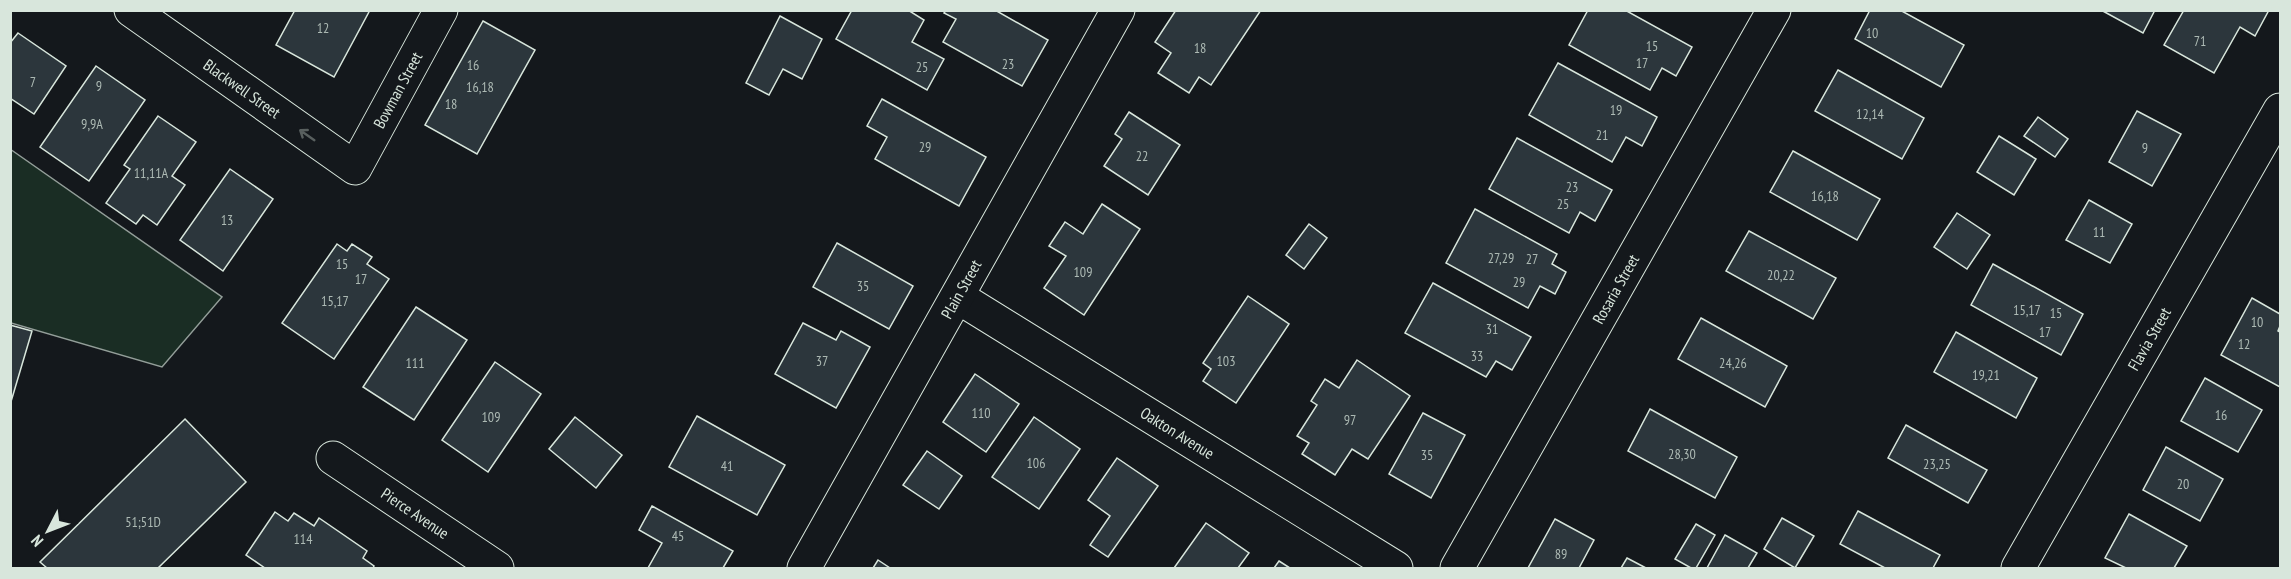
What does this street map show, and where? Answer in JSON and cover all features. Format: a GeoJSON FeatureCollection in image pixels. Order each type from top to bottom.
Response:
{"type":"FeatureCollection","features":[{"type":"Feature","properties":{"kind":"street","name":"Blackwell Street"},"geometry":{"type":"LineString","coordinates":[[131,10],[355,168]]}},
{"type":"Feature","properties":{"kind":"street","name":"Bowman Street"},"geometry":{"type":"LineString","coordinates":[[355,168],[441,10]]}},
{"type":"Feature","properties":{"kind":"street","name":"Plain Street"},"geometry":{"type":"LineString","coordinates":[[804,568],[1118,10]]}},
{"type":"Feature","properties":{"kind":"street","name":"Rosaria Street"},"geometry":{"type":"LineString","coordinates":[[1457,568],[1774,10]]}},
{"type":"Feature","properties":{"kind":"street","name":"Flavia Street"},"geometry":{"type":"LineString","coordinates":[[2018,568],[2280,110]]}},
{"type":"Feature","properties":{"kind":"street","name":"Oakton Avenue"},"geometry":{"type":"LineString","coordinates":[[958,297],[1396,568]]}},
{"type":"Feature","properties":{"kind":"street","name":"Pierce Avenue"},"geometry":{"type":"LineString","coordinates":[[333,458],[497,568]]}},
{"type":"Feature","properties":{"kind":"green space"},"geometry":{"type":"Polygon","coordinates":[[[10,149],[222,297],[162,367],[11,323],[10,149]]]}},
{"type":"Feature","properties":{"kind":"building"},"geometry":{"type":"Polygon","coordinates":[[[295,10],[370,10],[334,77],[276,45],[295,10]]]}},
{"type":"Feature","properties":{"kind":"building"},"geometry":{"type":"Polygon","coordinates":[[[852,10],[908,10],[924,20],[912,42],[944,59],[927,90],[836,39],[852,10]]]}},
{"type":"Feature","properties":{"kind":"building"},"geometry":{"type":"Polygon","coordinates":[[[946,10],[995,10],[1048,40],[1022,86],[943,42],[956,19],[944,13],[946,10]]]}},
{"type":"Feature","properties":{"kind":"building"},"geometry":{"type":"Polygon","coordinates":[[[1176,10],[1261,10],[1211,85],[1199,77],[1189,93],[1158,73],[1171,53],[1155,42],[1176,10]]]}},
{"type":"Feature","properties":{"kind":"building"},"geometry":{"type":"Polygon","coordinates":[[[1588,10],[1625,10],[1692,47],[1676,76],[1662,68],[1650,90],[1569,45],[1588,10]]]}},
{"type":"Feature","properties":{"kind":"building"},"geometry":{"type":"Polygon","coordinates":[[[1870,10],[1900,10],[1964,45],[1941,87],[1855,39],[1870,10]]]}},
{"type":"Feature","properties":{"kind":"building"},"geometry":{"type":"Polygon","coordinates":[[[2101,10],[2155,10],[2143,33],[2101,10]]]}},
{"type":"Feature","properties":{"kind":"building"},"geometry":{"type":"Polygon","coordinates":[[[2184,10],[2269,10],[2255,36],[2240,27],[2214,73],[2164,45],[2184,10]]]}},
{"type":"Feature","properties":{"kind":"building"},"geometry":{"type":"Polygon","coordinates":[[[780,16],[822,39],[802,79],[783,69],[769,95],[746,83],[780,16]]]}},
{"type":"Feature","properties":{"kind":"building"},"geometry":{"type":"Polygon","coordinates":[[[483,21],[535,50],[477,154],[425,125],[483,21]]]}},
{"type":"Feature","properties":{"kind":"building"},"geometry":{"type":"Polygon","coordinates":[[[18,33],[66,66],[34,114],[10,98],[10,43],[18,33]]]}},
{"type":"Feature","properties":{"kind":"building"},"geometry":{"type":"Polygon","coordinates":[[[1558,63],[1657,117],[1642,146],[1626,137],[1612,162],[1529,115],[1558,63]]]}},
{"type":"Feature","properties":{"kind":"building"},"geometry":{"type":"Polygon","coordinates":[[[96,66],[145,100],[89,181],[40,147],[96,66]]]}},
{"type":"Feature","properties":{"kind":"building"},"geometry":{"type":"Polygon","coordinates":[[[1838,70],[1924,118],[1902,159],[1815,111],[1838,70]]]}},
{"type":"Feature","properties":{"kind":"building"},"geometry":{"type":"Polygon","coordinates":[[[882,99],[986,157],[959,206],[875,159],[887,137],[867,126],[882,99]]]}},
{"type":"Feature","properties":{"kind":"building"},"geometry":{"type":"Polygon","coordinates":[[[2137,111],[2181,134],[2152,186],[2109,162],[2137,111]]]}},
{"type":"Feature","properties":{"kind":"building"},"geometry":{"type":"Polygon","coordinates":[[[1129,112],[1180,145],[1148,195],[1104,166],[1122,139],[1115,134],[1129,112]]]}},
{"type":"Feature","properties":{"kind":"building"},"geometry":{"type":"Polygon","coordinates":[[[158,116],[196,142],[172,176],[185,185],[157,225],[143,215],[136,224],[106,203],[130,169],[124,165],[158,116]]]}},
{"type":"Feature","properties":{"kind":"building"},"geometry":{"type":"Polygon","coordinates":[[[2038,117],[2068,139],[2055,157],[2024,136],[2038,117]]]}},
{"type":"Feature","properties":{"kind":"building"},"geometry":{"type":"Polygon","coordinates":[[[1999,136],[2036,159],[2014,195],[1977,172],[1999,136]]]}},
{"type":"Feature","properties":{"kind":"building"},"geometry":{"type":"Polygon","coordinates":[[[1517,138],[1612,190],[1595,221],[1580,212],[1569,233],[1489,189],[1517,138]]]}},
{"type":"Feature","properties":{"kind":"building"},"geometry":{"type":"Polygon","coordinates":[[[1793,151],[1880,199],[1857,240],[1770,192],[1793,151]]]}},
{"type":"Feature","properties":{"kind":"building"},"geometry":{"type":"Polygon","coordinates":[[[230,169],[273,199],[223,271],[180,240],[230,169]]]}},
{"type":"Feature","properties":{"kind":"building"},"geometry":{"type":"Polygon","coordinates":[[[2089,200],[2132,224],[2110,263],[2066,240],[2089,200]]]}},
{"type":"Feature","properties":{"kind":"building"},"geometry":{"type":"Polygon","coordinates":[[[1102,204],[1140,229],[1084,315],[1044,288],[1066,256],[1049,246],[1065,222],[1083,234],[1102,204]]]}},
{"type":"Feature","properties":{"kind":"building"},"geometry":{"type":"Polygon","coordinates":[[[1475,209],[1557,254],[1552,264],[1566,272],[1555,294],[1540,286],[1528,308],[1446,263],[1475,209]]]}},
{"type":"Feature","properties":{"kind":"building"},"geometry":{"type":"Polygon","coordinates":[[[1957,213],[1990,235],[1967,269],[1934,247],[1957,213]]]}},
{"type":"Feature","properties":{"kind":"building"},"geometry":{"type":"Polygon","coordinates":[[[1309,224],[1327,238],[1304,269],[1286,255],[1309,224]]]}},
{"type":"Feature","properties":{"kind":"building"},"geometry":{"type":"Polygon","coordinates":[[[1749,231],[1836,278],[1813,319],[1726,271],[1749,231]]]}},
{"type":"Feature","properties":{"kind":"building"},"geometry":{"type":"Polygon","coordinates":[[[837,243],[913,286],[889,329],[813,287],[837,243]]]}},
{"type":"Feature","properties":{"kind":"building"},"geometry":{"type":"Polygon","coordinates":[[[337,244],[347,251],[352,244],[372,257],[367,264],[389,279],[334,359],[282,323],[337,244]]]}},
{"type":"Feature","properties":{"kind":"building"},"geometry":{"type":"Polygon","coordinates":[[[1993,264],[2083,314],[2061,355],[1971,305],[1993,264]]]}},
{"type":"Feature","properties":{"kind":"building"},"geometry":{"type":"Polygon","coordinates":[[[1433,283],[1531,337],[1512,370],[1496,361],[1486,377],[1405,333],[1433,283]]]}},
{"type":"Feature","properties":{"kind":"building"},"geometry":{"type":"Polygon","coordinates":[[[1248,296],[1289,324],[1236,403],[1203,381],[1211,369],[1203,363],[1248,296]]]}},
{"type":"Feature","properties":{"kind":"building"},"geometry":{"type":"Polygon","coordinates":[[[2252,298],[2280,314],[2278,331],[2280,332],[2280,387],[2221,355],[2252,298]]]}},
{"type":"Feature","properties":{"kind":"building"},"geometry":{"type":"Polygon","coordinates":[[[416,307],[467,340],[414,420],[363,387],[416,307]]]}},
{"type":"Feature","properties":{"kind":"building"},"geometry":{"type":"Polygon","coordinates":[[[1701,318],[1787,366],[1765,407],[1678,359],[1701,318]]]}},
{"type":"Feature","properties":{"kind":"building"},"geometry":{"type":"Polygon","coordinates":[[[803,323],[836,340],[841,331],[870,347],[836,408],[775,374],[803,323]]]}},
{"type":"Feature","properties":{"kind":"building"},"geometry":{"type":"Polygon","coordinates":[[[10,325],[32,331],[10,405],[10,325]]]}},
{"type":"Feature","properties":{"kind":"building"},"geometry":{"type":"Polygon","coordinates":[[[1956,332],[2037,378],[2016,418],[1934,372],[1956,332]]]}},
{"type":"Feature","properties":{"kind":"building"},"geometry":{"type":"Polygon","coordinates":[[[1357,360],[1410,396],[1368,459],[1352,449],[1335,475],[1302,454],[1309,443],[1297,436],[1317,405],[1311,401],[1325,379],[1339,388],[1357,360]]]}},
{"type":"Feature","properties":{"kind":"building"},"geometry":{"type":"Polygon","coordinates":[[[495,362],[541,394],[488,472],[442,440],[495,362]]]}},
{"type":"Feature","properties":{"kind":"building"},"geometry":{"type":"Polygon","coordinates":[[[975,374],[1019,404],[986,452],[943,422],[975,374]]]}},
{"type":"Feature","properties":{"kind":"building"},"geometry":{"type":"Polygon","coordinates":[[[2205,378],[2262,410],[2238,452],[2181,421],[2205,378]]]}},
{"type":"Feature","properties":{"kind":"building"},"geometry":{"type":"Polygon","coordinates":[[[1650,409],[1737,457],[1715,498],[1628,451],[1650,409]]]}},
{"type":"Feature","properties":{"kind":"building"},"geometry":{"type":"Polygon","coordinates":[[[1423,413],[1465,435],[1431,498],[1389,474],[1423,413]]]}},
{"type":"Feature","properties":{"kind":"building"},"geometry":{"type":"Polygon","coordinates":[[[697,416],[785,465],[757,515],[669,467],[697,416]]]}},
{"type":"Feature","properties":{"kind":"building"},"geometry":{"type":"Polygon","coordinates":[[[575,417],[622,455],[596,488],[549,449],[575,417]]]}},
{"type":"Feature","properties":{"kind":"building"},"geometry":{"type":"Polygon","coordinates":[[[1034,417],[1080,449],[1039,509],[992,477],[1034,417]]]}},
{"type":"Feature","properties":{"kind":"building"},"geometry":{"type":"Polygon","coordinates":[[[185,419],[246,482],[158,568],[47,568],[40,562],[185,419]]]}},
{"type":"Feature","properties":{"kind":"building"},"geometry":{"type":"Polygon","coordinates":[[[1906,425],[1987,470],[1968,503],[1888,458],[1906,425]]]}},
{"type":"Feature","properties":{"kind":"building"},"geometry":{"type":"Polygon","coordinates":[[[2166,447],[2223,479],[2200,521],[2143,490],[2166,447]]]}},
{"type":"Feature","properties":{"kind":"building"},"geometry":{"type":"Polygon","coordinates":[[[927,451],[962,476],[939,509],[903,485],[927,451]]]}},
{"type":"Feature","properties":{"kind":"building"},"geometry":{"type":"Polygon","coordinates":[[[1117,458],[1158,486],[1108,557],[1090,545],[1110,516],[1088,500],[1117,458]]]}},
{"type":"Feature","properties":{"kind":"building"},"geometry":{"type":"Polygon","coordinates":[[[652,506],[733,551],[723,568],[648,568],[662,543],[639,530],[652,506]]]}},
{"type":"Feature","properties":{"kind":"building"},"geometry":{"type":"Polygon","coordinates":[[[1858,511],[1940,555],[1933,568],[1885,568],[1840,544],[1858,511]]]}},
{"type":"Feature","properties":{"kind":"building"},"geometry":{"type":"Polygon","coordinates":[[[275,512],[288,521],[294,513],[314,526],[319,518],[367,551],[363,558],[374,566],[373,568],[265,568],[246,555],[275,512]]]}},
{"type":"Feature","properties":{"kind":"building"},"geometry":{"type":"Polygon","coordinates":[[[2129,514],[2187,546],[2174,568],[2126,568],[2105,558],[2129,514]]]}},
{"type":"Feature","properties":{"kind":"building"},"geometry":{"type":"Polygon","coordinates":[[[1782,518],[1814,536],[1795,568],[1764,549],[1782,518]]]}},
{"type":"Feature","properties":{"kind":"building"},"geometry":{"type":"Polygon","coordinates":[[[1555,519],[1594,540],[1579,568],[1528,568],[1555,519]]]}},
{"type":"Feature","properties":{"kind":"building"},"geometry":{"type":"Polygon","coordinates":[[[1206,523],[1249,553],[1238,568],[1174,568],[1206,523]]]}},
{"type":"Feature","properties":{"kind":"building"},"geometry":{"type":"Polygon","coordinates":[[[1696,524],[1715,535],[1696,568],[1691,568],[1675,559],[1696,524]]]}},
{"type":"Feature","properties":{"kind":"building"},"geometry":{"type":"Polygon","coordinates":[[[1725,535],[1757,553],[1748,568],[1707,568],[1725,535]]]}},
{"type":"Feature","properties":{"kind":"building"},"geometry":{"type":"Polygon","coordinates":[[[1627,558],[1646,568],[1621,568],[1627,558]]]}},
{"type":"Feature","properties":{"kind":"building"},"geometry":{"type":"Polygon","coordinates":[[[878,560],[890,568],[873,568],[878,560]]]}},
{"type":"Feature","properties":{"kind":"building"},"geometry":{"type":"Polygon","coordinates":[[[1279,561],[1290,568],[1274,568],[1279,561]]]}}]}
